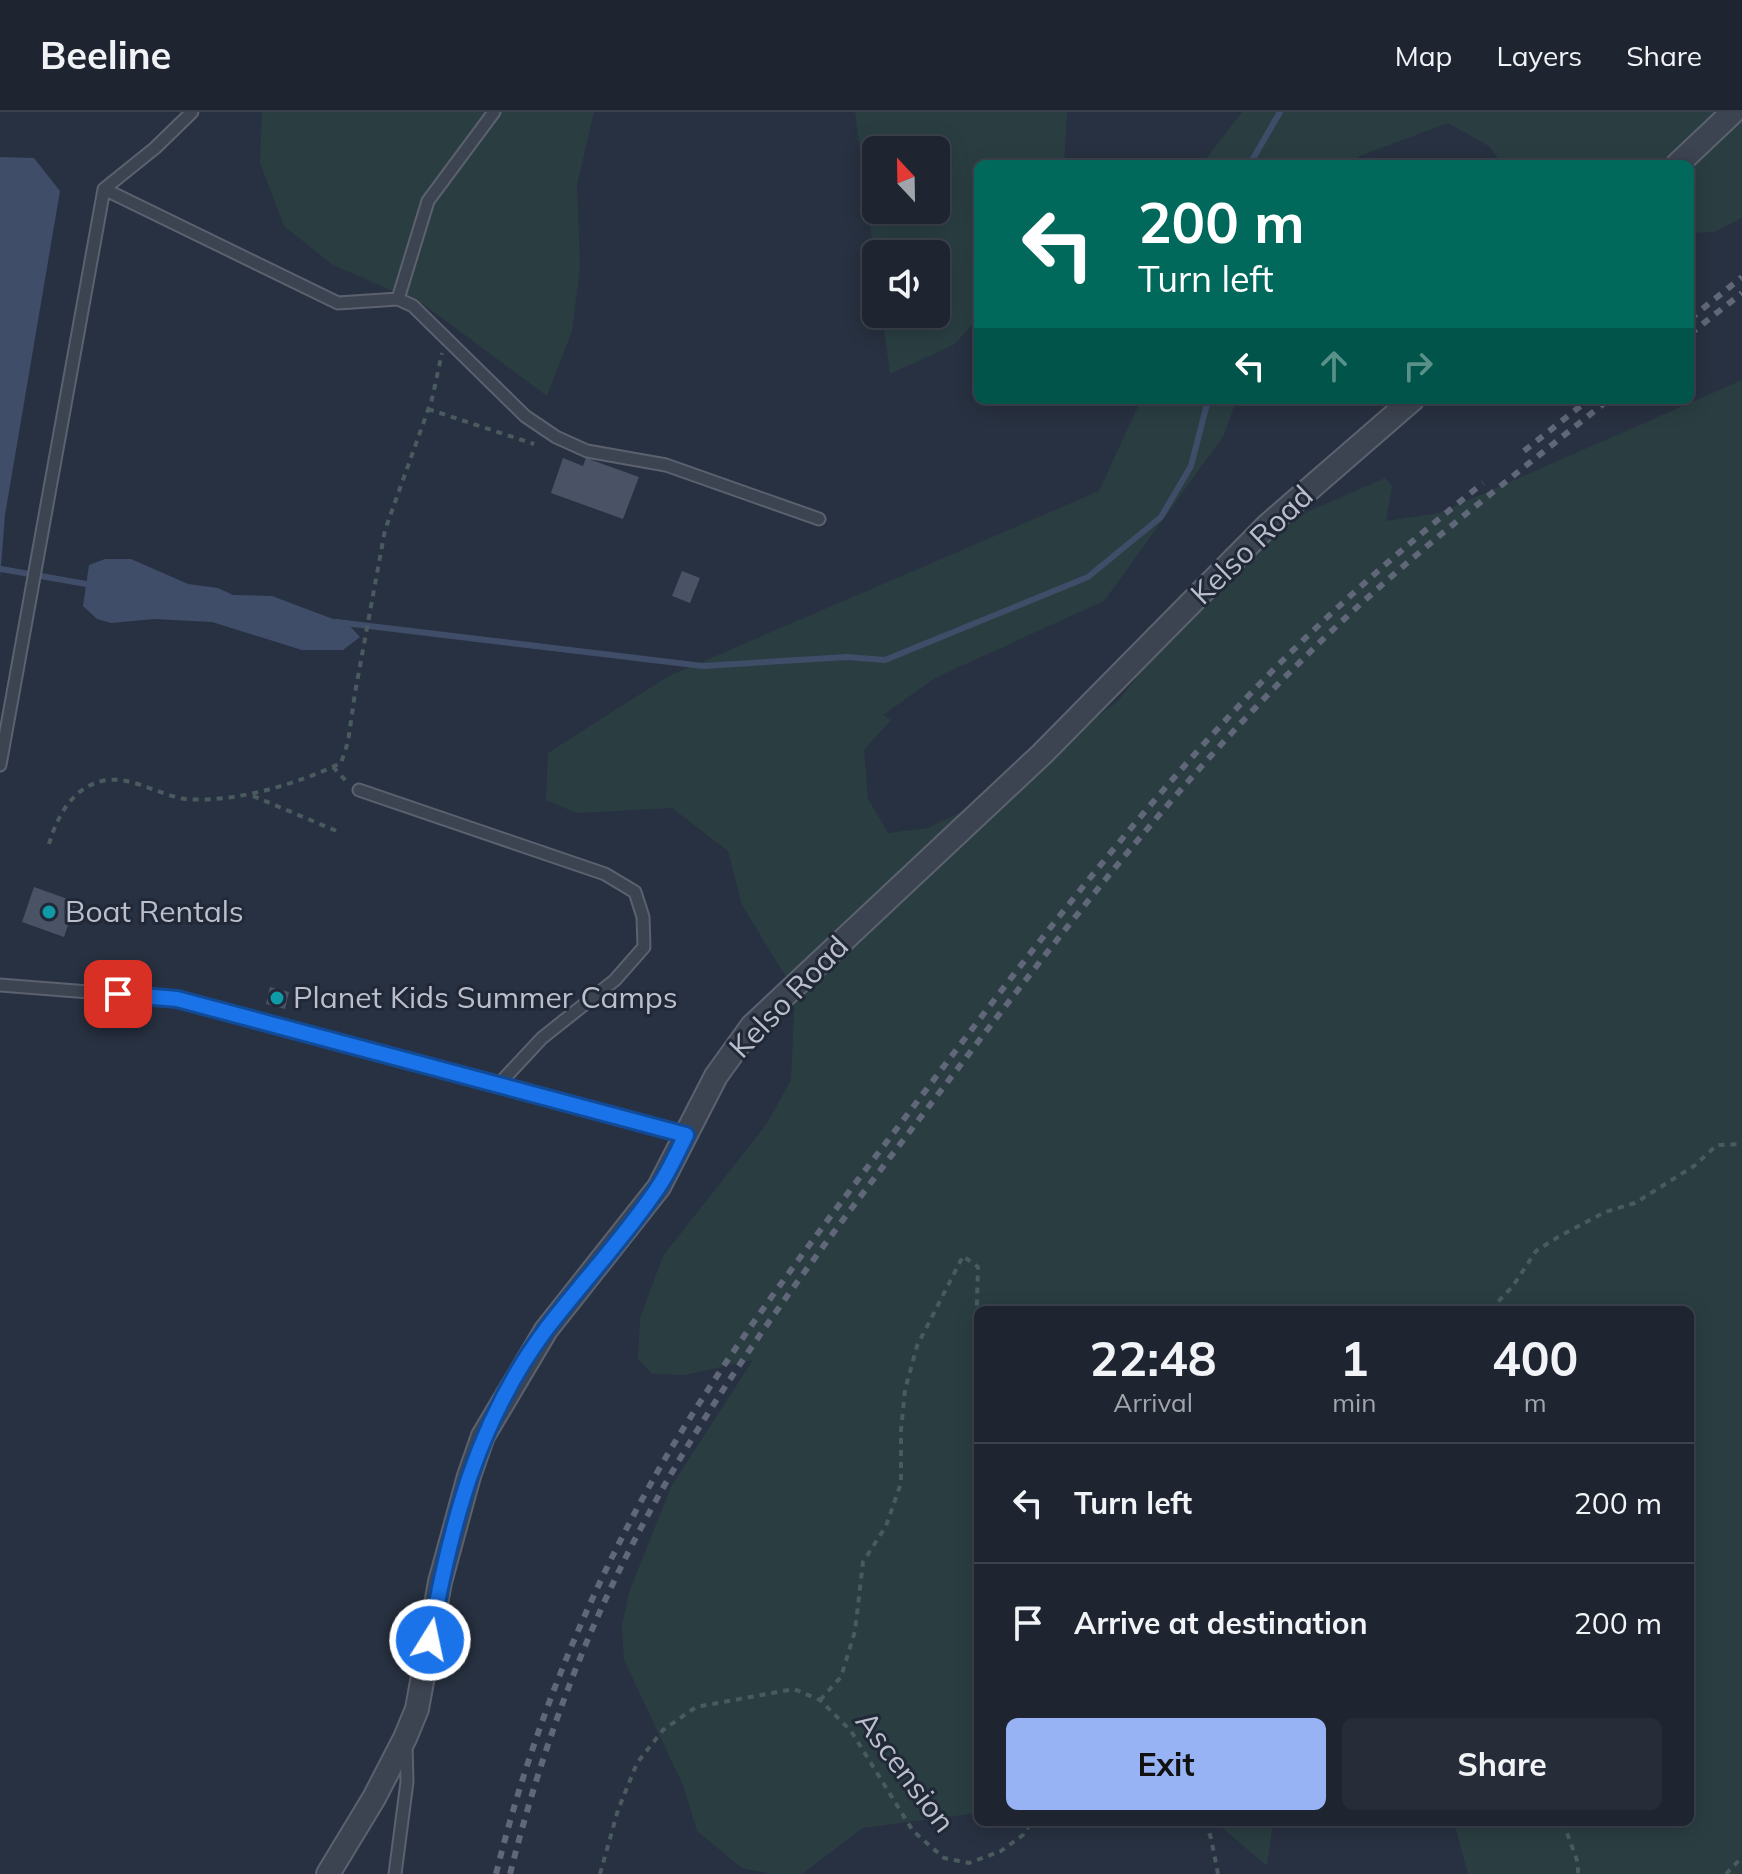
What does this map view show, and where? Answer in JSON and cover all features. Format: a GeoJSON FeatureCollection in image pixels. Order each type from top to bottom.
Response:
{"type":"FeatureCollection","features":[{"type":"Feature","properties":{"kind":"street"},"geometry":{"type":"LineString","coordinates":[[1682,160],[1733,112]]}},
{"type":"Feature","properties":{"kind":"street","name":"Kelso Road"},"geometry":{"type":"LineString","coordinates":[[328,1874],[374,1798],[417,1709],[440,1582],[483,1436],[546,1330],[659,1187],[716,1076],[752,1026],[1042,754],[1268,525],[1407,404]]}},
{"type":"Feature","properties":{"kind":"lane"},"geometry":{"type":"LineString","coordinates":[[0,765],[104,189],[155,148],[192,112]]}},
{"type":"Feature","properties":{"kind":"lane"},"geometry":{"type":"LineString","coordinates":[[398,299],[428,201],[494,112]]}},
{"type":"Feature","properties":{"kind":"lane"},"geometry":{"type":"LineString","coordinates":[[104,189],[338,303],[398,299],[413,306],[525,416],[556,437],[587,451],[666,465],[819,519]]}},
{"type":"Feature","properties":{"kind":"lane"},"geometry":{"type":"LineString","coordinates":[[359,790],[605,874],[635,892],[643,917],[644,947],[615,980],[542,1038],[500,1083]]}},
{"type":"Feature","properties":{"kind":"lane"},"geometry":{"type":"LineString","coordinates":[[0,985],[177,999],[686,1135]]}},
{"type":"Feature","properties":{"kind":"lane"},"geometry":{"type":"LineString","coordinates":[[395,1874],[407,1782],[405,1738]]}},
{"type":"Feature","properties":{"kind":"path"},"geometry":{"type":"LineString","coordinates":[[49,844],[55,823],[72,797],[102,781],[125,782],[186,799],[251,795],[341,763],[348,742],[385,530],[428,409],[445,337]]}},
{"type":"Feature","properties":{"kind":"path"},"geometry":{"type":"LineString","coordinates":[[428,409],[534,444]]}},
{"type":"Feature","properties":{"kind":"path"},"geometry":{"type":"LineString","coordinates":[[333,767],[343,780],[359,790]]}},
{"type":"Feature","properties":{"kind":"path"},"geometry":{"type":"LineString","coordinates":[[251,795],[339,832]]}},
{"type":"Feature","properties":{"kind":"path"},"geometry":{"type":"LineString","coordinates":[[1494,1306],[1513,1286],[1536,1251],[1605,1212],[1635,1203],[1694,1166],[1717,1145],[1742,1144]]}},
{"type":"Feature","properties":{"kind":"path"},"geometry":{"type":"LineString","coordinates":[[820,1700],[841,1677],[855,1631],[863,1562],[886,1526],[901,1483],[905,1390],[917,1346],[963,1256],[978,1267],[977,1306]]}},
{"type":"Feature","properties":{"kind":"path","name":"Ascension"},"geometry":{"type":"LineString","coordinates":[[600,1874],[618,1810],[637,1763],[663,1730],[696,1707],[794,1689],[820,1700],[851,1731],[913,1831],[944,1858],[969,1863],[1001,1851],[1023,1835],[1029,1826]]}},
{"type":"Feature","properties":{"kind":"path"},"geometry":{"type":"LineString","coordinates":[[1206,1826],[1218,1874]]}},
{"type":"Feature","properties":{"kind":"path"},"geometry":{"type":"LineString","coordinates":[[1564,1826],[1578,1863],[1578,1874]]}},
{"type":"Feature","properties":{"kind":"path"},"geometry":{"type":"LineString","coordinates":[[1726,1874],[1742,1857]]}},
{"type":"Feature","properties":{"kind":"green space"},"geometry":{"type":"Polygon","coordinates":[[[262,112],[594,112],[577,185],[580,266],[572,331],[547,396],[423,304],[333,265],[284,226],[260,163],[262,112]]]}},
{"type":"Feature","properties":{"kind":"green space"},"geometry":{"type":"Polygon","coordinates":[[[855,112],[1067,112],[1064,160],[974,160],[974,323],[955,344],[890,374],[884,328],[950,328],[950,240],[872,240],[870,224],[950,224],[950,136],[862,136],[862,165],[855,112]]]}},
{"type":"Feature","properties":{"kind":"green space"},"geometry":{"type":"Polygon","coordinates":[[[1242,112],[1742,112],[1742,218],[1714,232],[1694,233],[1694,160],[1499,160],[1489,146],[1448,123],[1356,160],[1205,160],[1242,112]]]}},
{"type":"Feature","properties":{"kind":"green space"},"geometry":{"type":"Polygon","coordinates":[[[1742,380],[1742,1874],[1468,1874],[1455,1826],[1694,1826],[1694,1306],[974,1306],[974,1814],[863,1828],[802,1874],[772,1874],[742,1868],[697,1831],[683,1785],[624,1660],[622,1626],[629,1592],[671,1487],[753,1360],[684,1375],[652,1374],[638,1359],[640,1318],[663,1256],[766,1125],[791,1080],[795,992],[742,905],[728,851],[672,808],[577,813],[546,800],[548,753],[667,677],[1099,491],[1139,404],[1235,404],[1224,435],[1104,601],[935,678],[883,715],[891,720],[864,750],[868,799],[888,833],[928,828],[990,798],[1118,701],[1216,578],[1305,513],[1385,478],[1392,486],[1386,521],[1439,513],[1687,404],[1694,404],[1694,401],[1742,380]]]}},
{"type":"Feature","properties":{"kind":"green space"},"geometry":{"type":"Polygon","coordinates":[[[1220,1826],[1272,1826],[1267,1866],[1220,1826]]]}},
{"type":"Feature","properties":{"kind":"water"},"geometry":{"type":"Polygon","coordinates":[[[0,157],[34,158],[60,191],[5,515],[0,578],[0,157]]]}},
{"type":"Feature","properties":{"kind":"water"},"geometry":{"type":"Polygon","coordinates":[[[105,559],[131,559],[188,584],[218,588],[233,595],[272,596],[349,625],[360,637],[343,650],[302,650],[212,622],[154,619],[111,623],[97,619],[83,606],[89,565],[105,559]]]}},
{"type":"Feature","properties":{"kind":"building"},"geometry":{"type":"Polygon","coordinates":[[[563,458],[583,466],[586,458],[639,477],[623,519],[551,493],[563,458]]]}},
{"type":"Feature","properties":{"kind":"building"},"geometry":{"type":"Polygon","coordinates":[[[682,571],[700,578],[690,603],[672,596],[682,571]]]}},
{"type":"Feature","properties":{"kind":"building","name":"Boat Rentals"},"geometry":{"type":"Polygon","coordinates":[[[34,887],[76,902],[64,937],[22,922],[34,887]]]}},
{"type":"Feature","properties":{"kind":"building","name":"Planet Kids Summer Camps"},"geometry":{"type":"Polygon","coordinates":[[[270,987],[289,992],[285,1009],[266,1004],[270,987]]]}},
{"type":"Feature","properties":{"kind":"waterway"},"geometry":{"type":"LineString","coordinates":[[1252,160],[1280,112]]}},
{"type":"Feature","properties":{"kind":"waterway"},"geometry":{"type":"LineString","coordinates":[[336,622],[703,666],[847,657],[885,660],[1088,577],[1161,517],[1191,466],[1207,404]]}},
{"type":"Feature","properties":{"kind":"waterway"},"geometry":{"type":"LineString","coordinates":[[1,569],[92,585]]}},
{"type":"Feature","properties":{"kind":"railway"},"geometry":{"type":"LineString","coordinates":[[1694,316],[1742,277]]}},
{"type":"Feature","properties":{"kind":"railway"},"geometry":{"type":"LineString","coordinates":[[1694,331],[1742,293]]}},
{"type":"Feature","properties":{"kind":"railway"},"geometry":{"type":"LineString","coordinates":[[1524,451],[1583,404]]}},
{"type":"Feature","properties":{"kind":"railway"},"geometry":{"type":"LineString","coordinates":[[510,1874],[556,1722],[617,1575],[648,1515],[718,1398],[835,1230],[1101,885],[1249,715],[1374,592],[1603,404]]}},
{"type":"Feature","properties":{"kind":"railway"},"geometry":{"type":"LineString","coordinates":[[496,1874],[546,1712],[612,1556],[666,1457],[760,1313],[1008,982],[1167,786],[1306,637],[1393,558],[1483,483]]}},
{"type":"Feature","properties":{"kind":"place","name":"Boat Rentals"},"geometry":{"type":"Point","coordinates":[49,912]}},
{"type":"Feature","properties":{"kind":"place","name":"Planet Kids Summer Camps"},"geometry":{"type":"Point","coordinates":[277,998]}},
{"type":"Feature","properties":{"kind":"route"},"geometry":{"type":"LineString","coordinates":[[118,994],[177,999],[686,1135],[659,1187],[546,1330],[483,1436],[440,1582],[430,1640]]}}]}
